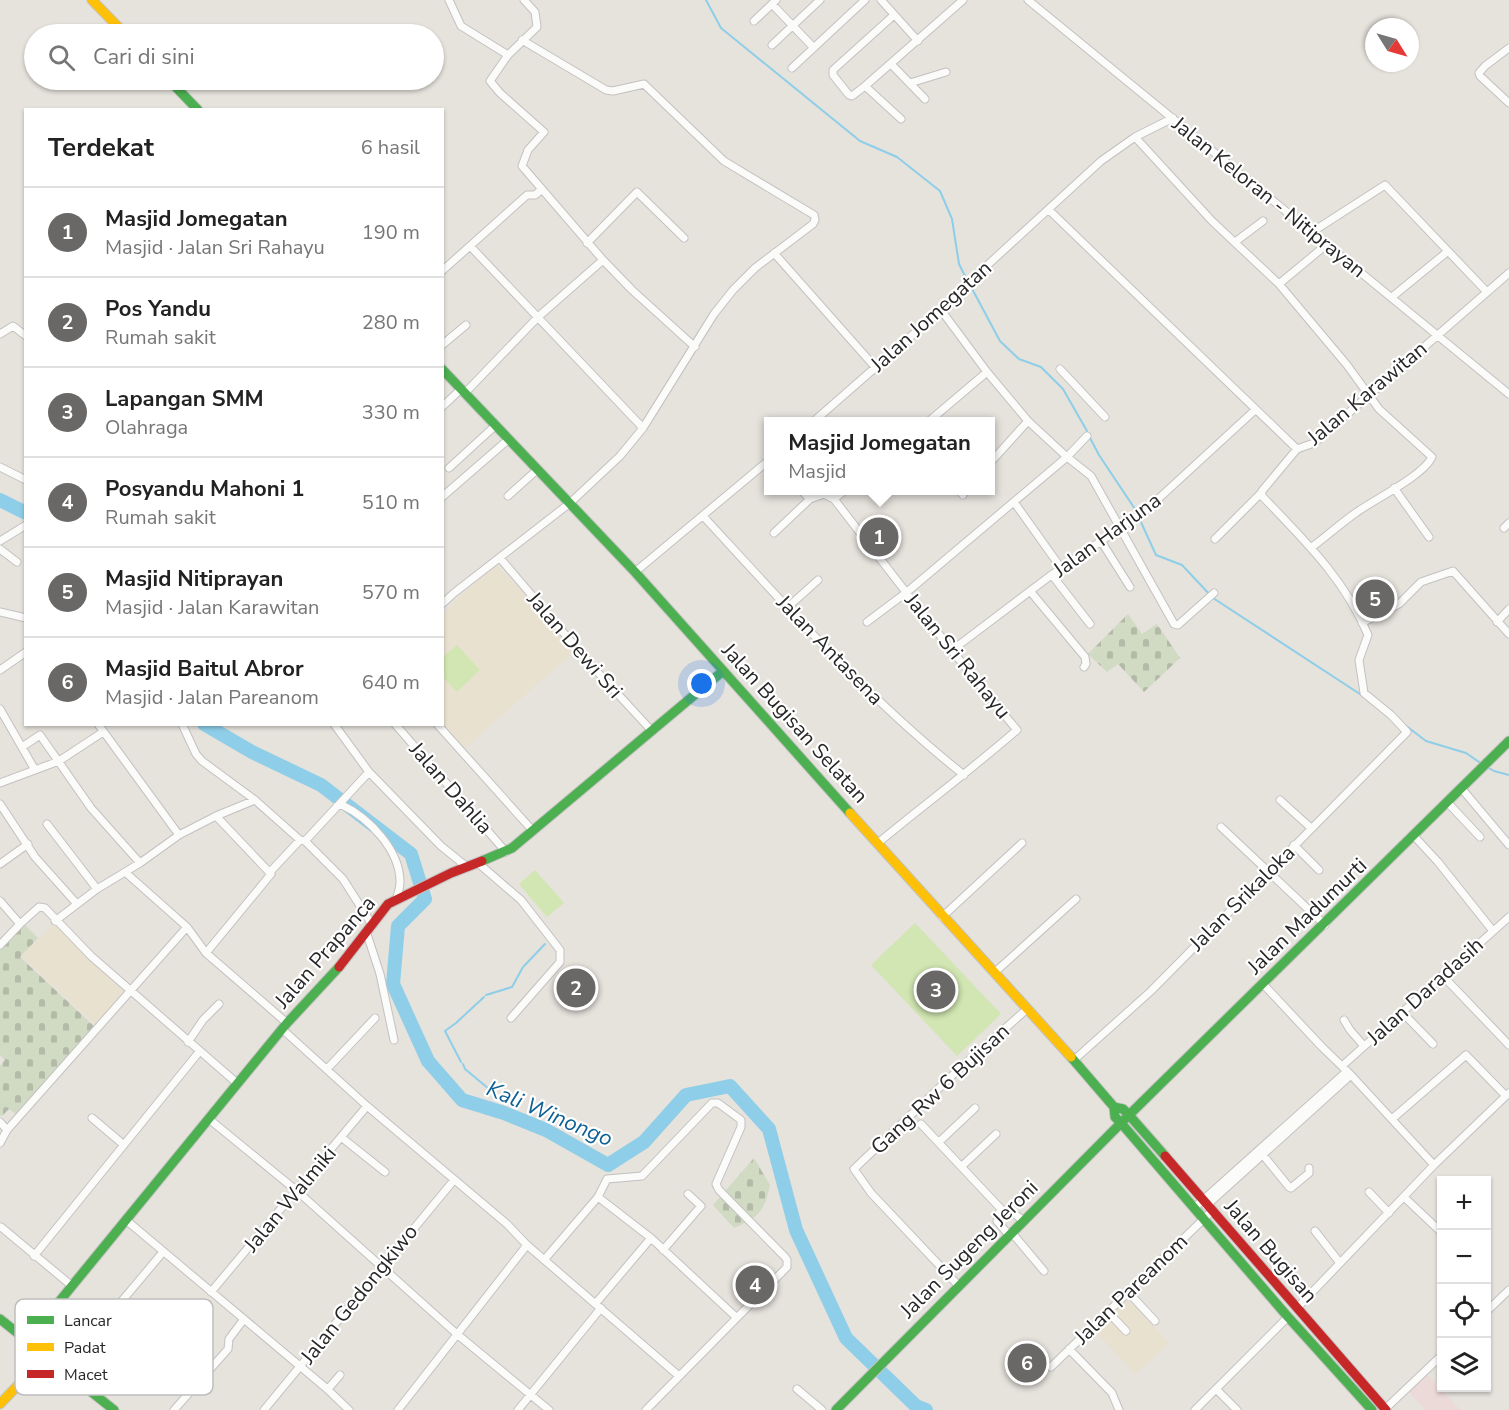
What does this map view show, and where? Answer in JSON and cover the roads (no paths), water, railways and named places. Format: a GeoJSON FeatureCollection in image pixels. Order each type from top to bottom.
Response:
{"type":"FeatureCollection","features":[{"type":"Feature","properties":{"kind":"street"},"geometry":{"type":"LineString","coordinates":[[92,0],[115,24]]}},
{"type":"Feature","properties":{"kind":"street"},"geometry":{"type":"LineString","coordinates":[[449,0],[461,27],[508,55]]}},
{"type":"Feature","properties":{"kind":"street"},"geometry":{"type":"LineString","coordinates":[[524,0],[535,12],[537,27],[508,55],[490,81],[500,93],[544,132],[528,150],[522,166],[603,260],[632,290],[695,347]]}},
{"type":"Feature","properties":{"kind":"street"},"geometry":{"type":"LineString","coordinates":[[772,45],[820,0]]}},
{"type":"Feature","properties":{"kind":"street"},"geometry":{"type":"LineString","coordinates":[[792,68],[865,0]]}},
{"type":"Feature","properties":{"kind":"street"},"geometry":{"type":"LineString","coordinates":[[881,0],[918,41]]}},
{"type":"Feature","properties":{"kind":"street"},"geometry":{"type":"LineString","coordinates":[[894,15],[833,70],[832,75],[849,95],[852,96],[865,86],[963,0]]}},
{"type":"Feature","properties":{"kind":"street","name":"Jalan Keloran - Nitiprayan"},"geometry":{"type":"LineString","coordinates":[[1028,0],[1509,394]]}},
{"type":"Feature","properties":{"kind":"street"},"geometry":{"type":"LineString","coordinates":[[754,21],[774,2],[813,47]]}},
{"type":"Feature","properties":{"kind":"street"},"geometry":{"type":"LineString","coordinates":[[444,602],[570,503],[620,456],[644,428],[714,314],[733,290],[815,220],[814,215],[724,161],[644,84],[640,83],[613,91],[606,90],[522,40]]}},
{"type":"Feature","properties":{"kind":"street"},"geometry":{"type":"LineString","coordinates":[[1508,100],[1479,73],[1509,48]]}},
{"type":"Feature","properties":{"kind":"street"},"geometry":{"type":"LineString","coordinates":[[891,64],[925,99]]}},
{"type":"Feature","properties":{"kind":"street"},"geometry":{"type":"LineString","coordinates":[[910,83],[946,72]]}},
{"type":"Feature","properties":{"kind":"street"},"geometry":{"type":"LineString","coordinates":[[865,86],[901,119]]}},
{"type":"Feature","properties":{"kind":"street"},"geometry":{"type":"LineString","coordinates":[[179,90],[196,108]]}},
{"type":"Feature","properties":{"kind":"street","name":"Jalan Jomegatan"},"geometry":{"type":"LineString","coordinates":[[819,417],[941,310],[1101,161],[1135,137],[1173,118]]}},
{"type":"Feature","properties":{"kind":"street"},"geometry":{"type":"LineString","coordinates":[[1135,137],[1212,221],[1279,284],[1347,365],[1379,409],[1432,457],[1413,475],[1356,513],[1312,547]]}},
{"type":"Feature","properties":{"kind":"street"},"geometry":{"type":"LineString","coordinates":[[1312,232],[1385,185],[1487,292]]}},
{"type":"Feature","properties":{"kind":"street"},"geometry":{"type":"LineString","coordinates":[[444,270],[527,195],[535,195],[542,189]]}},
{"type":"Feature","properties":{"kind":"street"},"geometry":{"type":"LineString","coordinates":[[587,243],[637,192],[684,238]]}},
{"type":"Feature","properties":{"kind":"street"},"geometry":{"type":"LineString","coordinates":[[1049,210],[1255,410]]}},
{"type":"Feature","properties":{"kind":"street"},"geometry":{"type":"LineString","coordinates":[[1235,242],[1263,221]]}},
{"type":"Feature","properties":{"kind":"street"},"geometry":{"type":"LineString","coordinates":[[1279,284],[1326,245]]}},
{"type":"Feature","properties":{"kind":"street"},"geometry":{"type":"LineString","coordinates":[[471,247],[644,428]]}},
{"type":"Feature","properties":{"kind":"street"},"geometry":{"type":"LineString","coordinates":[[1392,297],[1448,252]]}},
{"type":"Feature","properties":{"kind":"street"},"geometry":{"type":"LineString","coordinates":[[774,253],[875,367]]}},
{"type":"Feature","properties":{"kind":"street"},"geometry":{"type":"LineString","coordinates":[[444,405],[463,391],[538,317],[603,260]]}},
{"type":"Feature","properties":{"kind":"street","name":"Jalan Karawitan"},"geometry":{"type":"LineString","coordinates":[[1215,539],[1261,493],[1297,449],[1314,443],[1509,273]]}},
{"type":"Feature","properties":{"kind":"street"},"geometry":{"type":"LineString","coordinates":[[941,310],[987,372],[1028,421],[1091,476],[1175,625],[1178,625],[1214,593]]}},
{"type":"Feature","properties":{"kind":"street"},"geometry":{"type":"LineString","coordinates":[[444,343],[466,324]]}},
{"type":"Feature","properties":{"kind":"street"},"geometry":{"type":"LineString","coordinates":[[0,334],[13,326],[24,334]]}},
{"type":"Feature","properties":{"kind":"street"},"geometry":{"type":"LineString","coordinates":[[1060,369],[1105,417]]}},
{"type":"Feature","properties":{"kind":"street","name":"Jalan Bugisan Selatan"},"geometry":{"type":"LineString","coordinates":[[444,372],[635,572],[942,917],[1074,1060],[1114,1107],[1115,1117],[1121,1123]]}},
{"type":"Feature","properties":{"kind":"street"},"geometry":{"type":"LineString","coordinates":[[934,417],[987,372]]}},
{"type":"Feature","properties":{"kind":"street","name":"Jalan Karawitan"},"geometry":{"type":"LineString","coordinates":[[1255,410],[1297,449]]}},
{"type":"Feature","properties":{"kind":"street","name":"Jalan Harjuna"},"geometry":{"type":"LineString","coordinates":[[951,651],[1061,568],[1145,511],[1255,410]]}},
{"type":"Feature","properties":{"kind":"street"},"geometry":{"type":"LineString","coordinates":[[995,457],[1028,421]]}},
{"type":"Feature","properties":{"kind":"street"},"geometry":{"type":"LineString","coordinates":[[449,468],[496,425]]}},
{"type":"Feature","properties":{"kind":"street"},"geometry":{"type":"LineString","coordinates":[[867,622],[907,592],[1014,502],[1067,457],[1087,436]]}},
{"type":"Feature","properties":{"kind":"street"},"geometry":{"type":"LineString","coordinates":[[444,495],[509,439]]}},
{"type":"Feature","properties":{"kind":"street"},"geometry":{"type":"LineString","coordinates":[[635,572],[764,464]]}},
{"type":"Feature","properties":{"kind":"street"},"geometry":{"type":"LineString","coordinates":[[0,467],[24,479]]}},
{"type":"Feature","properties":{"kind":"street"},"geometry":{"type":"LineString","coordinates":[[508,496],[538,469]]}},
{"type":"Feature","properties":{"kind":"street"},"geometry":{"type":"LineString","coordinates":[[1394,488],[1428,537]]}},
{"type":"Feature","properties":{"kind":"street"},"geometry":{"type":"LineString","coordinates":[[1261,493],[1312,547],[1342,586],[1362,622],[1399,604],[1420,582],[1453,572],[1509,634]]}},
{"type":"Feature","properties":{"kind":"street"},"geometry":{"type":"LineString","coordinates":[[807,495],[810,498]]}},
{"type":"Feature","properties":{"kind":"street"},"geometry":{"type":"LineString","coordinates":[[774,533],[810,498],[820,495]]}},
{"type":"Feature","properties":{"kind":"street"},"geometry":{"type":"LineString","coordinates":[[826,495],[834,500],[840,495]]}},
{"type":"Feature","properties":{"kind":"street","name":"Jalan Sri Rahayu"},"geometry":{"type":"LineString","coordinates":[[834,500],[951,651],[1017,730],[878,843]]}},
{"type":"Feature","properties":{"kind":"street"},"geometry":{"type":"LineString","coordinates":[[1014,502],[1061,568]]}},
{"type":"Feature","properties":{"kind":"street","name":"Jalan Antasena"},"geometry":{"type":"LineString","coordinates":[[703,516],[862,685],[922,742],[964,775]]}},
{"type":"Feature","properties":{"kind":"street"},"geometry":{"type":"LineString","coordinates":[[0,541],[24,526]]}},
{"type":"Feature","properties":{"kind":"street"},"geometry":{"type":"LineString","coordinates":[[1101,542],[1130,587]]}},
{"type":"Feature","properties":{"kind":"street"},"geometry":{"type":"LineString","coordinates":[[0,549],[18,562]]}},
{"type":"Feature","properties":{"kind":"street","name":"Jalan Dewi Sri"},"geometry":{"type":"LineString","coordinates":[[500,558],[651,730]]}},
{"type":"Feature","properties":{"kind":"street"},"geometry":{"type":"LineString","coordinates":[[1052,575],[1090,624]]}},
{"type":"Feature","properties":{"kind":"street"},"geometry":{"type":"LineString","coordinates":[[788,607],[818,580]]}},
{"type":"Feature","properties":{"kind":"street"},"geometry":{"type":"LineString","coordinates":[[1030,591],[1085,657],[1084,667]]}},
{"type":"Feature","properties":{"kind":"street"},"geometry":{"type":"LineString","coordinates":[[1497,622],[1509,609]]}},
{"type":"Feature","properties":{"kind":"street"},"geometry":{"type":"LineString","coordinates":[[0,612],[24,618]]}},
{"type":"Feature","properties":{"kind":"street","name":"Jalan Srikaloka"},"geometry":{"type":"LineString","coordinates":[[1074,1060],[1151,991],[1407,732],[1391,715],[1365,696],[1359,660],[1368,637],[1362,622]]}},
{"type":"Feature","properties":{"kind":"street"},"geometry":{"type":"LineString","coordinates":[[0,670],[24,653]]}},
{"type":"Feature","properties":{"kind":"street","name":"Jalan Prapanca"},"geometry":{"type":"LineString","coordinates":[[61,1299],[284,1026],[335,971],[388,904],[451,873],[506,852],[723,671]]}},
{"type":"Feature","properties":{"kind":"street"},"geometry":{"type":"LineString","coordinates":[[0,709],[35,770]]}},
{"type":"Feature","properties":{"kind":"street"},"geometry":{"type":"LineString","coordinates":[[99,726],[179,835]]}},
{"type":"Feature","properties":{"kind":"street"},"geometry":{"type":"LineString","coordinates":[[183,726],[199,757],[303,840],[343,879],[369,927],[394,1040]]}},
{"type":"Feature","properties":{"kind":"street"},"geometry":{"type":"LineString","coordinates":[[335,726],[369,772],[441,846],[467,867]]}},
{"type":"Feature","properties":{"kind":"street","name":"Jalan Dahlia"},"geometry":{"type":"LineString","coordinates":[[397,726],[506,852]]}},
{"type":"Feature","properties":{"kind":"street"},"geometry":{"type":"LineString","coordinates":[[439,726],[533,831]]}},
{"type":"Feature","properties":{"kind":"street"},"geometry":{"type":"LineString","coordinates":[[0,783],[59,761],[103,732]]}},
{"type":"Feature","properties":{"kind":"street"},"geometry":{"type":"LineString","coordinates":[[22,747],[40,735],[91,808],[140,863]]}},
{"type":"Feature","properties":{"kind":"street","name":"Jalan Madumurti"},"geometry":{"type":"LineString","coordinates":[[1130,1115],[1509,741]]}},
{"type":"Feature","properties":{"kind":"street"},"geometry":{"type":"LineString","coordinates":[[206,953],[270,877],[270,872],[369,772]]}},
{"type":"Feature","properties":{"kind":"street"},"geometry":{"type":"LineString","coordinates":[[1462,789],[1509,845]]}},
{"type":"Feature","properties":{"kind":"street"},"geometry":{"type":"LineString","coordinates":[[56,921],[97,889],[140,863],[179,835],[255,800]]}},
{"type":"Feature","properties":{"kind":"street"},"geometry":{"type":"LineString","coordinates":[[1280,800],[1311,828]]}},
{"type":"Feature","properties":{"kind":"street"},"geometry":{"type":"LineString","coordinates":[[1448,802],[1480,837]]}},
{"type":"Feature","properties":{"kind":"street"},"geometry":{"type":"LineString","coordinates":[[0,804],[35,857],[77,904]]}},
{"type":"Feature","properties":{"kind":"street"},"geometry":{"type":"LineString","coordinates":[[338,805],[350,809],[385,841],[399,870],[401,885],[396,900]]}},
{"type":"Feature","properties":{"kind":"street"},"geometry":{"type":"LineString","coordinates":[[216,816],[270,872]]}},
{"type":"Feature","properties":{"kind":"street"},"geometry":{"type":"LineString","coordinates":[[48,825],[97,889]]}},
{"type":"Feature","properties":{"kind":"street"},"geometry":{"type":"LineString","coordinates":[[1221,827],[1325,924]]}},
{"type":"Feature","properties":{"kind":"street"},"geometry":{"type":"LineString","coordinates":[[1414,836],[1438,862],[1493,931]]}},
{"type":"Feature","properties":{"kind":"street"},"geometry":{"type":"LineString","coordinates":[[942,917],[1022,843]]}},
{"type":"Feature","properties":{"kind":"street"},"geometry":{"type":"LineString","coordinates":[[0,864],[28,844]]}},
{"type":"Feature","properties":{"kind":"street"},"geometry":{"type":"LineString","coordinates":[[1294,845],[1319,870]]}},
{"type":"Feature","properties":{"kind":"street"},"geometry":{"type":"LineString","coordinates":[[478,863],[520,900],[560,950],[560,962],[512,1018]]}},
{"type":"Feature","properties":{"kind":"street"},"geometry":{"type":"LineString","coordinates":[[125,872],[187,927],[206,953],[367,1106],[507,1224],[527,1245],[679,1376]]}},
{"type":"Feature","properties":{"kind":"street"},"geometry":{"type":"LineString","coordinates":[[994,973],[1076,899]]}},
{"type":"Feature","properties":{"kind":"street"},"geometry":{"type":"LineString","coordinates":[[0,901],[20,924]]}},
{"type":"Feature","properties":{"kind":"street"},"geometry":{"type":"LineString","coordinates":[[0,945],[20,924],[42,907],[130,990],[238,1084]]}},
{"type":"Feature","properties":{"kind":"street","name":"Jalan Daradasih"},"geometry":{"type":"LineString","coordinates":[[1199,1213],[1263,1155],[1347,1070],[1364,1046],[1509,917]]}},
{"type":"Feature","properties":{"kind":"street"},"geometry":{"type":"LineString","coordinates":[[0,1143],[7,1130],[187,927]]}},
{"type":"Feature","properties":{"kind":"street"},"geometry":{"type":"LineString","coordinates":[[1442,975],[1509,1045]]}},
{"type":"Feature","properties":{"kind":"street"},"geometry":{"type":"LineString","coordinates":[[1263,984],[1347,1070],[1434,1165]]}},
{"type":"Feature","properties":{"kind":"street"},"geometry":{"type":"LineString","coordinates":[[188,1042],[203,1020],[219,1004]]}},
{"type":"Feature","properties":{"kind":"street","name":"Gang Rw 6 Bujisan"},"geometry":{"type":"LineString","coordinates":[[957,1284],[871,1193],[854,1170],[1027,1009]]}},
{"type":"Feature","properties":{"kind":"street"},"geometry":{"type":"LineString","coordinates":[[1402,1012],[1433,1044]]}},
{"type":"Feature","properties":{"kind":"street"},"geometry":{"type":"LineString","coordinates":[[327,1069],[375,1018]]}},
{"type":"Feature","properties":{"kind":"street"},"geometry":{"type":"LineString","coordinates":[[1344,1020],[1364,1046]]}},
{"type":"Feature","properties":{"kind":"street"},"geometry":{"type":"LineString","coordinates":[[34,1256],[199,1052]]}},
{"type":"Feature","properties":{"kind":"street"},"geometry":{"type":"LineString","coordinates":[[1195,1410],[1434,1165],[1508,1095],[1466,1055],[1392,1119]]}},
{"type":"Feature","properties":{"kind":"street","name":"Jalan Daradasih"},"geometry":{"type":"LineString","coordinates":[[1208,1205],[1347,1070]]}},
{"type":"Feature","properties":{"kind":"street"},"geometry":{"type":"LineString","coordinates":[[544,1260],[598,1197],[607,1179],[642,1176],[712,1103],[718,1102],[741,1120],[741,1127],[716,1185],[785,1257],[788,1264],[785,1270],[646,1410]]}},
{"type":"Feature","properties":{"kind":"street","name":"Jalan Walmiki"},"geometry":{"type":"LineString","coordinates":[[212,1292],[367,1106]]}},
{"type":"Feature","properties":{"kind":"street","name":"Jalan Bugisan Selatan"},"geometry":{"type":"LineString","coordinates":[[1114,1107],[1123,1109],[1130,1115]]}},
{"type":"Feature","properties":{"kind":"street"},"geometry":{"type":"LineString","coordinates":[[939,1142],[975,1108]]}},
{"type":"Feature","properties":{"kind":"street","name":"Jalan Sugeng Jeroni"},"geometry":{"type":"LineString","coordinates":[[836,1410],[957,1284],[1011,1234],[1130,1115]]}},
{"type":"Feature","properties":{"kind":"street","name":"Jalan Bugisan"},"geometry":{"type":"LineString","coordinates":[[1130,1115],[1385,1410]]}},
{"type":"Feature","properties":{"kind":"street"},"geometry":{"type":"LineString","coordinates":[[92,1118],[124,1145]]}},
{"type":"Feature","properties":{"kind":"street"},"geometry":{"type":"LineString","coordinates":[[209,1119],[297,1191],[458,1335],[549,1410]]}},
{"type":"Feature","properties":{"kind":"street"},"geometry":{"type":"LineString","coordinates":[[0,1122],[7,1130]]}},
{"type":"Feature","properties":{"kind":"street","name":"Jalan Bugisan"},"geometry":{"type":"LineString","coordinates":[[1121,1123],[1288,1317],[1372,1410]]}},
{"type":"Feature","properties":{"kind":"street"},"geometry":{"type":"LineString","coordinates":[[921,1124],[1002,1210],[1009,1210],[1024,1221]]}},
{"type":"Feature","properties":{"kind":"street"},"geometry":{"type":"LineString","coordinates":[[962,1166],[996,1134]]}},
{"type":"Feature","properties":{"kind":"street"},"geometry":{"type":"LineString","coordinates":[[341,1137],[385,1172]]}},
{"type":"Feature","properties":{"kind":"street"},"geometry":{"type":"LineString","coordinates":[[1263,1155],[1291,1188],[1309,1173],[1309,1168]]}},
{"type":"Feature","properties":{"kind":"street","name":"Jalan Gedongkiwo"},"geometry":{"type":"LineString","coordinates":[[264,1410],[454,1180]]}},
{"type":"Feature","properties":{"kind":"street"},"geometry":{"type":"LineString","coordinates":[[1369,1192],[1389,1213]]}},
{"type":"Feature","properties":{"kind":"street"},"geometry":{"type":"LineString","coordinates":[[663,1250],[701,1206],[688,1194]]}},
{"type":"Feature","properties":{"kind":"street"},"geometry":{"type":"LineString","coordinates":[[598,1197],[651,1238],[736,1317]]}},
{"type":"Feature","properties":{"kind":"street"},"geometry":{"type":"LineString","coordinates":[[1404,1197],[1439,1230]]}},
{"type":"Feature","properties":{"kind":"street"},"geometry":{"type":"LineString","coordinates":[[1002,1210],[997,1221],[1044,1271]]}},
{"type":"Feature","properties":{"kind":"street","name":"Jalan Pareanom"},"geometry":{"type":"LineString","coordinates":[[1051,1367],[1128,1292],[1199,1213]]}},
{"type":"Feature","properties":{"kind":"street"},"geometry":{"type":"LineString","coordinates":[[126,1220],[328,1389],[349,1410]]}},
{"type":"Feature","properties":{"kind":"street"},"geometry":{"type":"LineString","coordinates":[[1,1227],[72,1286]]}},
{"type":"Feature","properties":{"kind":"street"},"geometry":{"type":"LineString","coordinates":[[1315,1231],[1340,1263]]}},
{"type":"Feature","properties":{"kind":"street"},"geometry":{"type":"LineString","coordinates":[[518,1410],[651,1238]]}},
{"type":"Feature","properties":{"kind":"street"},"geometry":{"type":"LineString","coordinates":[[398,1410],[527,1245]]}},
{"type":"Feature","properties":{"kind":"street"},"geometry":{"type":"LineString","coordinates":[[124,1299],[163,1252]]}},
{"type":"Feature","properties":{"kind":"street"},"geometry":{"type":"LineString","coordinates":[[1491,1307],[1509,1290]]}},
{"type":"Feature","properties":{"kind":"street"},"geometry":{"type":"LineString","coordinates":[[1128,1292],[1155,1321]]}},
{"type":"Feature","properties":{"kind":"street"},"geometry":{"type":"LineString","coordinates":[[1108,1312],[1126,1331]]}},
{"type":"Feature","properties":{"kind":"street"},"geometry":{"type":"LineString","coordinates":[[0,1318],[15,1331]]}},
{"type":"Feature","properties":{"kind":"street"},"geometry":{"type":"LineString","coordinates":[[213,1366],[228,1349],[229,1339],[244,1319]]}},
{"type":"Feature","properties":{"kind":"street"},"geometry":{"type":"LineString","coordinates":[[1069,1349],[1112,1394],[1119,1410]]}},
{"type":"Feature","properties":{"kind":"street"},"geometry":{"type":"LineString","coordinates":[[1385,1410],[1437,1360]]}},
{"type":"Feature","properties":{"kind":"street"},"geometry":{"type":"LineString","coordinates":[[328,1389],[340,1375]]}},
{"type":"Feature","properties":{"kind":"street"},"geometry":{"type":"LineString","coordinates":[[0,1404],[15,1388]]}},
{"type":"Feature","properties":{"kind":"street"},"geometry":{"type":"LineString","coordinates":[[797,1389],[822,1410]]}},
{"type":"Feature","properties":{"kind":"street"},"geometry":{"type":"LineString","coordinates":[[1216,1389],[1237,1410]]}},
{"type":"Feature","properties":{"kind":"street"},"geometry":{"type":"LineString","coordinates":[[95,1395],[114,1410]]}},
{"type":"Feature","properties":{"kind":"street"},"geometry":{"type":"LineString","coordinates":[[174,1410],[187,1395]]}},
{"type":"Feature","properties":{"kind":"waterway"},"geometry":{"type":"LineString","coordinates":[[706,0],[721,28],[860,141],[897,157],[940,191],[952,219],[959,264],[967,280]]}},
{"type":"Feature","properties":{"kind":"waterway"},"geometry":{"type":"LineString","coordinates":[[970,285],[1000,341],[1019,359],[1041,367],[1063,389],[1087,431]]}},
{"type":"Feature","properties":{"kind":"waterway"},"geometry":{"type":"LineString","coordinates":[[1090,438],[1137,512]]}},
{"type":"Feature","properties":{"kind":"waterway","name":"Kali Winongo"},"geometry":{"type":"LineString","coordinates":[[0,500],[24,512]]}},
{"type":"Feature","properties":{"kind":"waterway"},"geometry":{"type":"LineString","coordinates":[[1140,520],[1156,555],[1182,565],[1213,598],[1363,696]]}},
{"type":"Feature","properties":{"kind":"waterway"},"geometry":{"type":"LineString","coordinates":[[1405,725],[1426,741],[1466,753],[1482,764]]}},
{"type":"Feature","properties":{"kind":"waterway","name":"Kali Winongo"},"geometry":{"type":"LineString","coordinates":[[207,726],[252,752],[321,785],[411,854],[425,899],[398,926],[393,984],[428,1061],[462,1100],[504,1113],[546,1130],[608,1165],[644,1142],[686,1095],[730,1086],[769,1129],[796,1230],[846,1338],[916,1406],[926,1410]]}},
{"type":"Feature","properties":{"kind":"waterway"},"geometry":{"type":"LineString","coordinates":[[1487,767],[1509,775]]}},
{"type":"Feature","properties":{"kind":"waterway"},"geometry":{"type":"LineString","coordinates":[[524,966],[545,944]]}},
{"type":"Feature","properties":{"kind":"waterway"},"geometry":{"type":"LineString","coordinates":[[486,995],[512,987],[523,967]]}},
{"type":"Feature","properties":{"kind":"waterway"},"geometry":{"type":"LineString","coordinates":[[461,1062],[445,1031],[484,997]]}},
{"type":"Feature","properties":{"kind":"waterway"},"geometry":{"type":"LineString","coordinates":[[463,1064],[465,1069],[489,1089]]}},
{"type":"Feature","properties":{"kind":"place","name":"Masjid Jomegatan"},"geometry":{"type":"Point","coordinates":[879,537]}},
{"type":"Feature","properties":{"kind":"place","name":"Masjid Nitiprayan"},"geometry":{"type":"Point","coordinates":[1375,599]}},
{"type":"Feature","properties":{"kind":"place","name":"Pos Yandu"},"geometry":{"type":"Point","coordinates":[576,988]}},
{"type":"Feature","properties":{"kind":"place","name":"Lapangan SMM"},"geometry":{"type":"Point","coordinates":[936,990]}},
{"type":"Feature","properties":{"kind":"place","name":"Posyandu Mahoni 1"},"geometry":{"type":"Point","coordinates":[755,1285]}},
{"type":"Feature","properties":{"kind":"place","name":"Masjid Baitul Abror"},"geometry":{"type":"Point","coordinates":[1027,1363]}}]}
